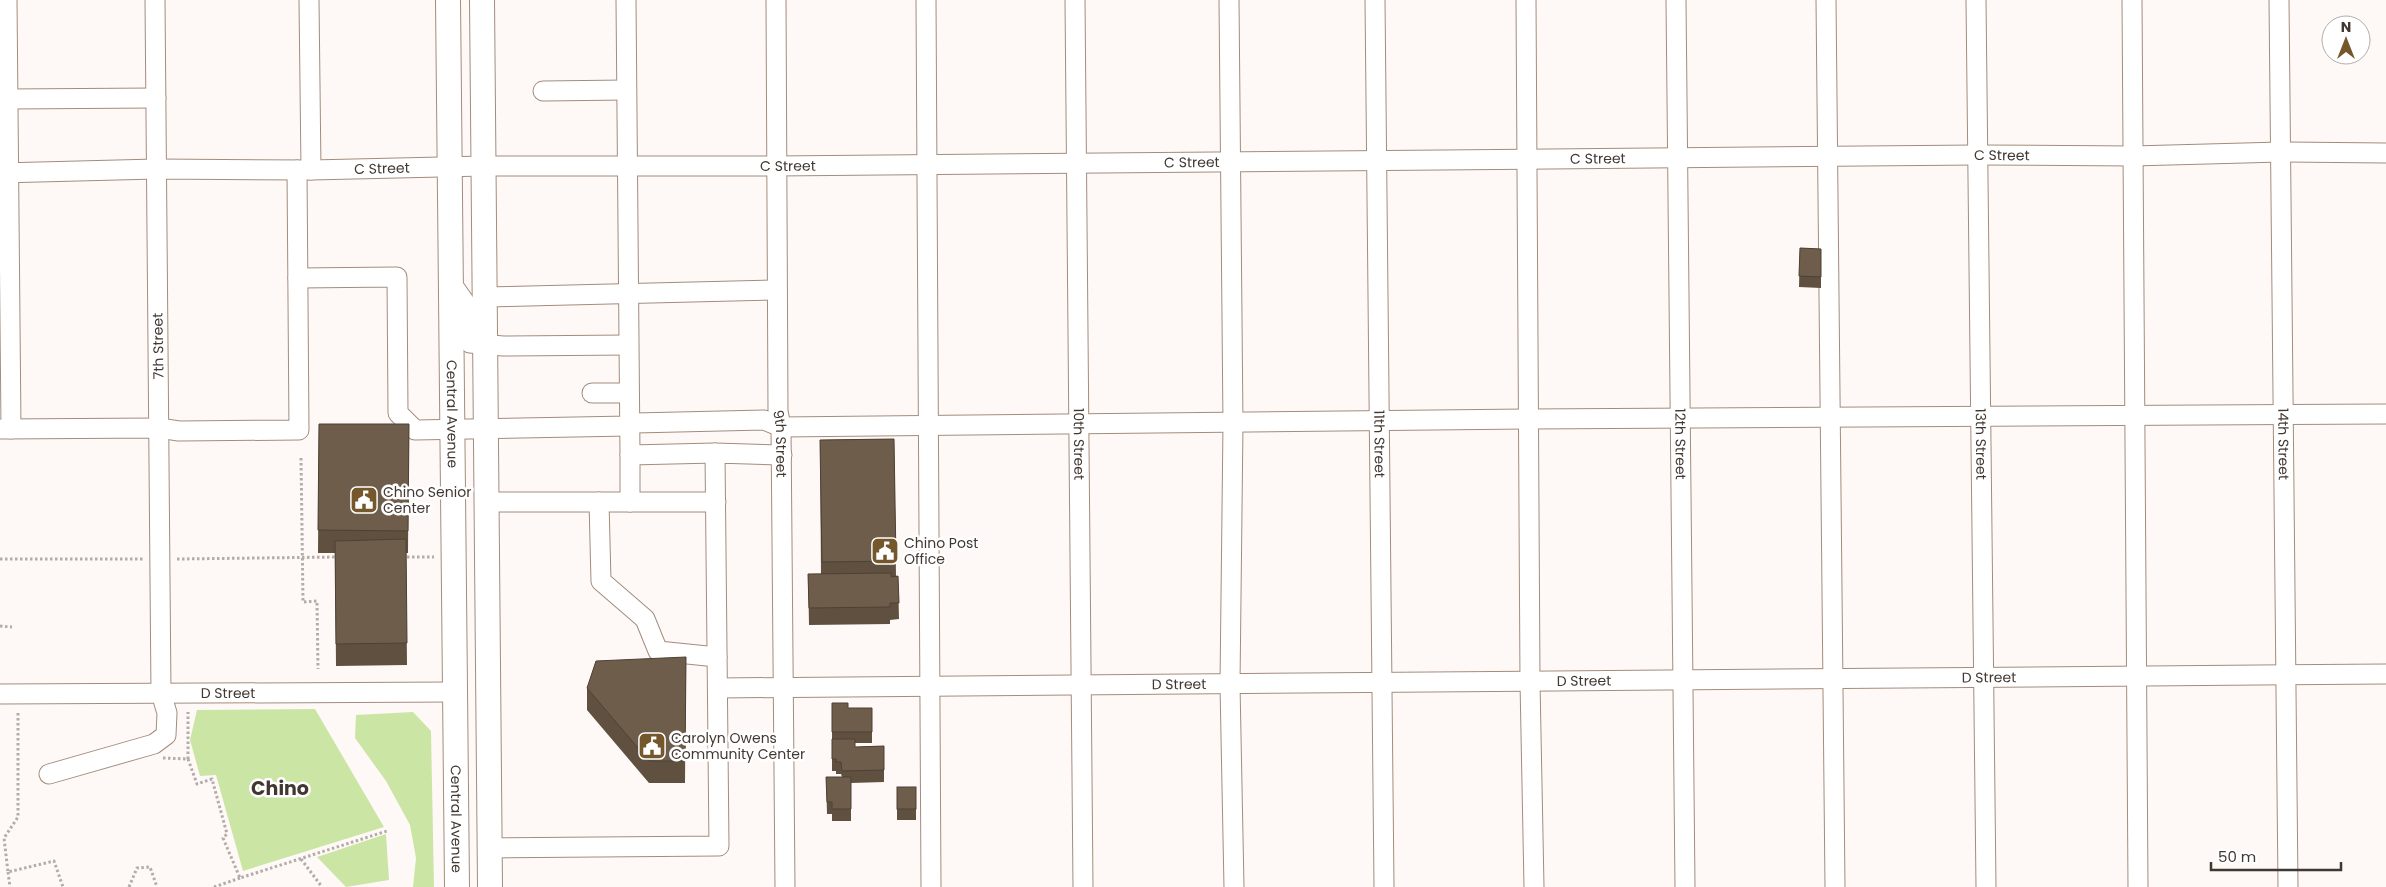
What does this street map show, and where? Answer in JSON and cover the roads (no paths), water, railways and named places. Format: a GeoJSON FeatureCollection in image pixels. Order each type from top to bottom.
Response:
{"type":"FeatureCollection","features":[{"type":"Feature","properties":{"kind":"main road","name":"Central Avenue"},"geometry":{"type":"LineString","coordinates":[[448,0],[452,167],[451,430],[457,887]]}},
{"type":"Feature","properties":{"kind":"main road"},"geometry":{"type":"LineString","coordinates":[[482,0],[490,887]]}},
{"type":"Feature","properties":{"kind":"main road"},"geometry":{"type":"LineString","coordinates":[[454,692],[468,701],[471,708],[472,783],[489,815]]}},
{"type":"Feature","properties":{"kind":"street"},"geometry":{"type":"LineString","coordinates":[[7,0],[8,99],[4,173],[5,429],[159,428],[178,431],[299,430],[298,278],[304,170],[309,0]]}},
{"type":"Feature","properties":{"kind":"street","name":"7th Street"},"geometry":{"type":"LineString","coordinates":[[49,774],[154,744],[166,735],[166,713],[162,693],[155,0]]}},
{"type":"Feature","properties":{"kind":"street"},"geometry":{"type":"LineString","coordinates":[[626,0],[630,502]]}},
{"type":"Feature","properties":{"kind":"street","name":"9th Street"},"geometry":{"type":"LineString","coordinates":[[776,0],[778,411],[782,427],[785,887]]}},
{"type":"Feature","properties":{"kind":"street"},"geometry":{"type":"LineString","coordinates":[[926,0],[926,164],[930,426],[927,436],[931,687],[931,887]]}},
{"type":"Feature","properties":{"kind":"street","name":"10th Street"},"geometry":{"type":"LineString","coordinates":[[1075,0],[1083,887]]}},
{"type":"Feature","properties":{"kind":"street"},"geometry":{"type":"LineString","coordinates":[[1229,0],[1233,424],[1230,684],[1234,887]]}},
{"type":"Feature","properties":{"kind":"street","name":"11th Street"},"geometry":{"type":"LineString","coordinates":[[1375,0],[1384,887]]}},
{"type":"Feature","properties":{"kind":"street"},"geometry":{"type":"LineString","coordinates":[[1526,0],[1530,682],[1534,887]]}},
{"type":"Feature","properties":{"kind":"street","name":"12th Street"},"geometry":{"type":"LineString","coordinates":[[1676,0],[1685,887]]}},
{"type":"Feature","properties":{"kind":"street"},"geometry":{"type":"LineString","coordinates":[[1826,0],[1835,887]]}},
{"type":"Feature","properties":{"kind":"street","name":"13th Street"},"geometry":{"type":"LineString","coordinates":[[1976,0],[1986,887]]}},
{"type":"Feature","properties":{"kind":"street"},"geometry":{"type":"LineString","coordinates":[[2132,0],[2138,887]]}},
{"type":"Feature","properties":{"kind":"street","name":"14th Street"},"geometry":{"type":"LineString","coordinates":[[2279,0],[2288,887]]}},
{"type":"Feature","properties":{"kind":"street"},"geometry":{"type":"LineString","coordinates":[[543,91],[626,90]]}},
{"type":"Feature","properties":{"kind":"street"},"geometry":{"type":"LineString","coordinates":[[8,99],[156,98]]}},
{"type":"Feature","properties":{"kind":"street","name":"C Street"},"geometry":{"type":"LineString","coordinates":[[4,173],[156,169],[304,170],[484,166],[776,166],[1977,155],[2133,156],[2280,152],[2386,153]]}},
{"type":"Feature","properties":{"kind":"street"},"geometry":{"type":"LineString","coordinates":[[298,278],[397,278],[398,413],[415,430],[629,426],[635,423],[764,420],[782,427],[1233,424],[1379,420],[2135,416],[2283,413],[2386,414]]}},
{"type":"Feature","properties":{"kind":"street"},"geometry":{"type":"LineString","coordinates":[[452,284],[466,304],[468,340],[474,345],[628,345]]}},
{"type":"Feature","properties":{"kind":"street"},"geometry":{"type":"LineString","coordinates":[[484,297],[777,290]]}},
{"type":"Feature","properties":{"kind":"street"},"geometry":{"type":"LineString","coordinates":[[592,393],[629,393]]}},
{"type":"Feature","properties":{"kind":"street"},"geometry":{"type":"LineString","coordinates":[[630,455],[716,453],[782,455]]}},
{"type":"Feature","properties":{"kind":"street"},"geometry":{"type":"LineString","coordinates":[[490,848],[719,846],[716,453]]}},
{"type":"Feature","properties":{"kind":"street"},"geometry":{"type":"LineString","coordinates":[[486,502],[716,502]]}},
{"type":"Feature","properties":{"kind":"street"},"geometry":{"type":"LineString","coordinates":[[599,502],[601,581],[645,619],[658,651],[717,657]]}},
{"type":"Feature","properties":{"kind":"street","name":"D Street"},"geometry":{"type":"LineString","coordinates":[[718,688],[2386,674]]}},
{"type":"Feature","properties":{"kind":"street","name":"D Street"},"geometry":{"type":"LineString","coordinates":[[0,694],[454,692]]}},
{"type":"Feature","properties":{"kind":"place","name":"Chino Senior Center"},"geometry":{"type":"Point","coordinates":[364,500]}},
{"type":"Feature","properties":{"kind":"place","name":"Chino Post Office"},"geometry":{"type":"Point","coordinates":[885,551]}},
{"type":"Feature","properties":{"kind":"place","name":"Carolyn Owens Community Center"},"geometry":{"type":"Point","coordinates":[652,746]}},
{"type":"Feature","properties":{"kind":"district","name":"Chino"},"geometry":{"type":"Point","coordinates":[280,788]}}]}
